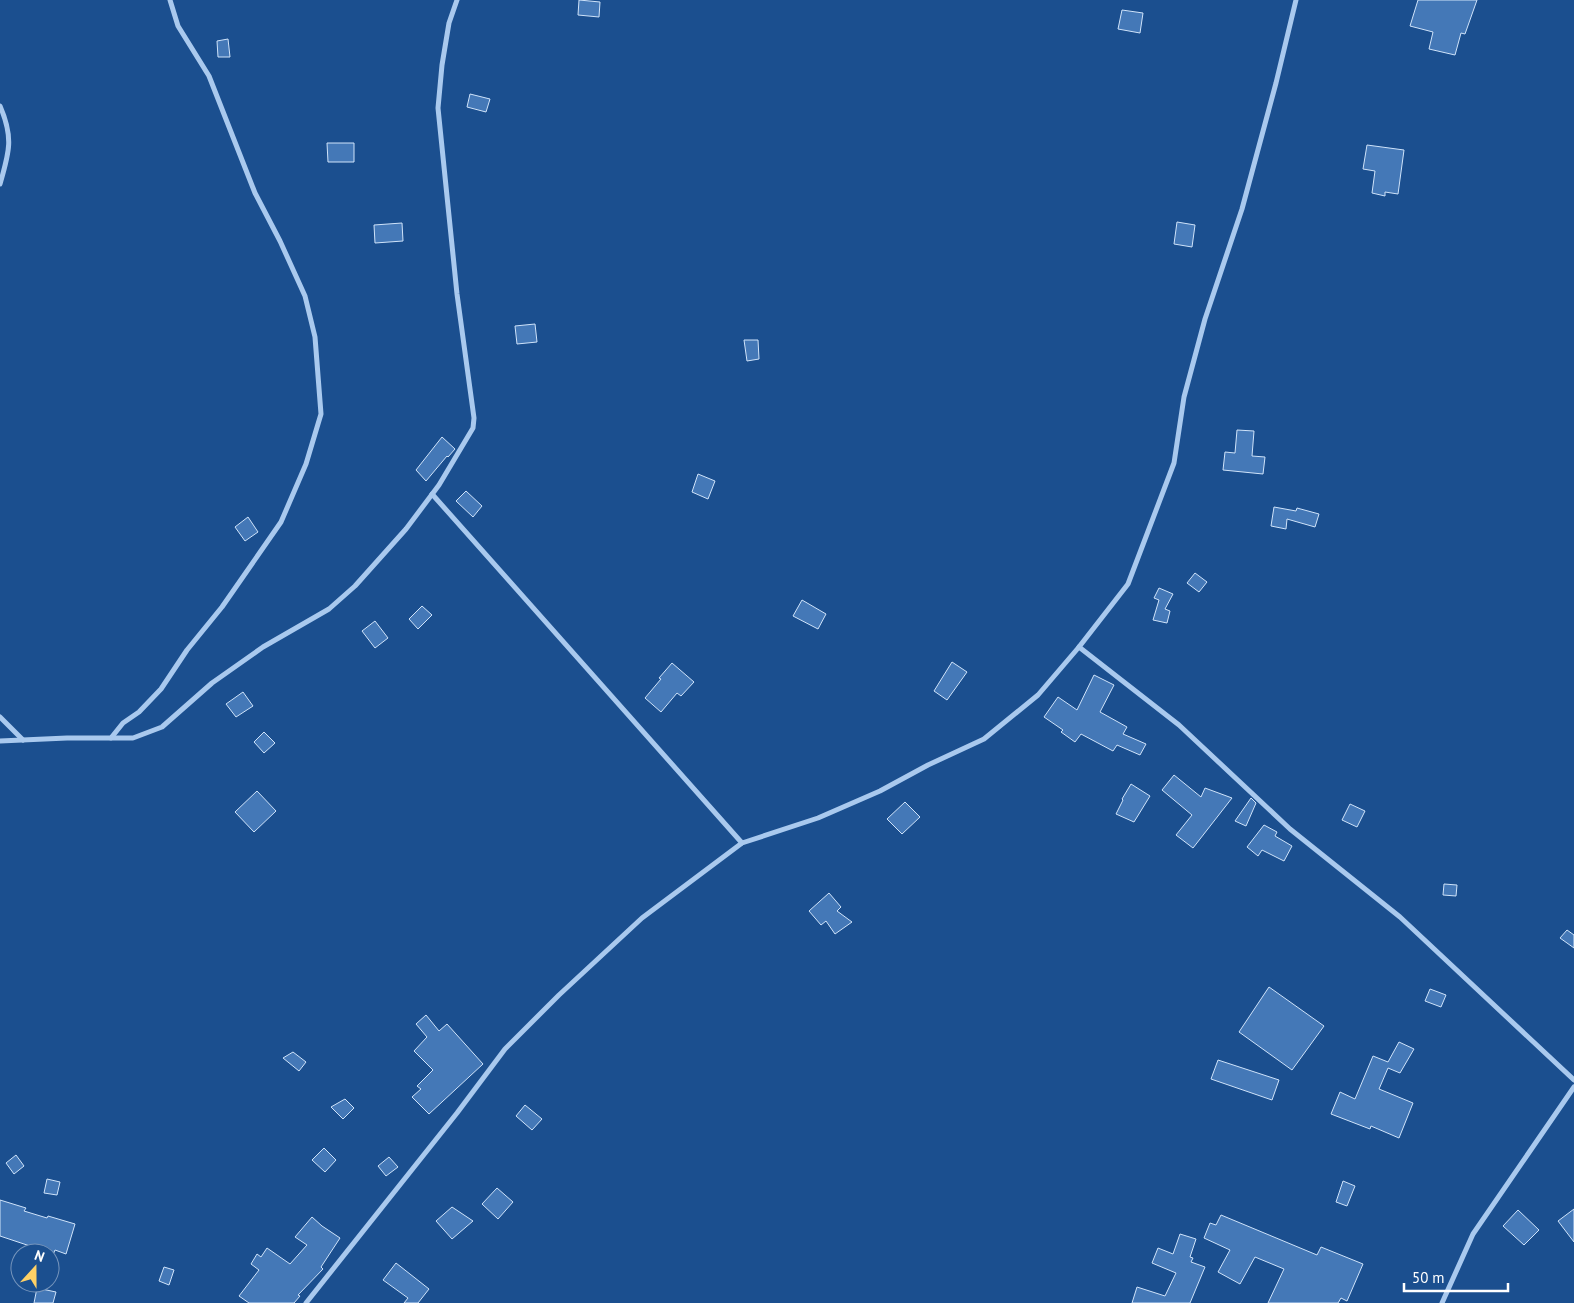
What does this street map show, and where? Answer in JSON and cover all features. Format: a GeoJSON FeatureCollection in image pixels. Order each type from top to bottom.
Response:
{"type":"FeatureCollection","features":[{"type":"Feature","properties":{"kind":"street"},"geometry":{"type":"LineString","coordinates":[[111,738],[123,723],[139,712],[161,689],[187,650],[222,607],[281,522],[306,464],[321,414],[315,337],[305,296],[280,241],[255,193],[209,76],[178,26],[170,0]]}},
{"type":"Feature","properties":{"kind":"street"},"geometry":{"type":"LineString","coordinates":[[0,741],[133,738],[162,727],[219,678],[263,647],[329,609],[355,586],[406,529],[469,438],[474,428],[474,418],[456,294],[438,108],[442,65],[449,23],[457,0]]}},
{"type":"Feature","properties":{"kind":"street"},"geometry":{"type":"LineString","coordinates":[[306,1303],[457,1113],[505,1049],[559,995],[642,918],[742,843],[818,818],[880,791],[928,765],[984,739],[1038,695],[1079,647],[1128,584],[1174,463],[1186,388],[1205,319],[1242,209],[1296,0]]}},
{"type":"Feature","properties":{"kind":"street"},"geometry":{"type":"LineString","coordinates":[[0,106],[6,121],[10,140],[7,160],[0,184]]}},
{"type":"Feature","properties":{"kind":"street"},"geometry":{"type":"LineString","coordinates":[[432,494],[742,843]]}},
{"type":"Feature","properties":{"kind":"street"},"geometry":{"type":"LineString","coordinates":[[1079,647],[1179,725],[1290,829],[1400,917],[1574,1080]]}},
{"type":"Feature","properties":{"kind":"street"},"geometry":{"type":"LineString","coordinates":[[0,717],[23,740]]}},
{"type":"Feature","properties":{"kind":"street"},"geometry":{"type":"LineString","coordinates":[[1442,1303],[1473,1234],[1574,1087]]}},
{"type":"Feature","properties":{"kind":"building"},"geometry":{"type":"Polygon","coordinates":[[[579,0],[600,2],[599,17],[578,15],[579,0]]]}},
{"type":"Feature","properties":{"kind":"building"},"geometry":{"type":"Polygon","coordinates":[[[1418,0],[1477,0],[1465,34],[1461,33],[1455,55],[1429,49],[1433,32],[1410,26],[1418,0]]]}},
{"type":"Feature","properties":{"kind":"building"},"geometry":{"type":"Polygon","coordinates":[[[1122,10],[1143,13],[1140,33],[1118,29],[1122,10]]]}},
{"type":"Feature","properties":{"kind":"building"},"geometry":{"type":"Polygon","coordinates":[[[228,39],[230,57],[218,57],[217,41],[228,39]]]}},
{"type":"Feature","properties":{"kind":"building"},"geometry":{"type":"Polygon","coordinates":[[[470,94],[490,99],[486,112],[467,107],[470,94]]]}},
{"type":"Feature","properties":{"kind":"building"},"geometry":{"type":"Polygon","coordinates":[[[327,143],[354,143],[354,162],[328,162],[327,143]]]}},
{"type":"Feature","properties":{"kind":"building"},"geometry":{"type":"Polygon","coordinates":[[[1367,145],[1404,150],[1398,194],[1385,192],[1385,196],[1372,193],[1375,171],[1363,169],[1367,145]]]}},
{"type":"Feature","properties":{"kind":"building"},"geometry":{"type":"Polygon","coordinates":[[[1177,222],[1195,225],[1192,247],[1174,244],[1177,222]]]}},
{"type":"Feature","properties":{"kind":"building"},"geometry":{"type":"Polygon","coordinates":[[[402,223],[403,241],[375,243],[374,225],[402,223]]]}},
{"type":"Feature","properties":{"kind":"building"},"geometry":{"type":"Polygon","coordinates":[[[535,324],[537,342],[517,344],[515,326],[535,324]]]}},
{"type":"Feature","properties":{"kind":"building"},"geometry":{"type":"Polygon","coordinates":[[[744,340],[758,340],[759,359],[747,361],[744,340]]]}},
{"type":"Feature","properties":{"kind":"building"},"geometry":{"type":"Polygon","coordinates":[[[1237,430],[1254,431],[1252,456],[1265,457],[1263,474],[1223,470],[1225,452],[1235,453],[1237,430]]]}},
{"type":"Feature","properties":{"kind":"building"},"geometry":{"type":"Polygon","coordinates":[[[442,437],[455,449],[426,481],[416,470],[442,437]]]}},
{"type":"Feature","properties":{"kind":"building"},"geometry":{"type":"Polygon","coordinates":[[[698,474],[715,481],[708,499],[692,492],[698,474]]]}},
{"type":"Feature","properties":{"kind":"building"},"geometry":{"type":"Polygon","coordinates":[[[466,491],[482,506],[473,517],[456,501],[466,491]]]}},
{"type":"Feature","properties":{"kind":"building"},"geometry":{"type":"Polygon","coordinates":[[[1274,507],[1296,511],[1297,508],[1319,514],[1315,527],[1287,519],[1286,529],[1271,526],[1274,507]]]}},
{"type":"Feature","properties":{"kind":"building"},"geometry":{"type":"Polygon","coordinates":[[[248,517],[258,532],[245,541],[235,527],[248,517]]]}},
{"type":"Feature","properties":{"kind":"building"},"geometry":{"type":"Polygon","coordinates":[[[1195,573],[1207,582],[1199,592],[1187,583],[1195,573]]]}},
{"type":"Feature","properties":{"kind":"building"},"geometry":{"type":"Polygon","coordinates":[[[1159,588],[1173,594],[1165,609],[1170,611],[1167,623],[1153,620],[1159,600],[1154,598],[1159,588]]]}},
{"type":"Feature","properties":{"kind":"building"},"geometry":{"type":"Polygon","coordinates":[[[802,600],[826,614],[818,629],[793,616],[802,600]]]}},
{"type":"Feature","properties":{"kind":"building"},"geometry":{"type":"Polygon","coordinates":[[[422,606],[432,615],[418,629],[409,619],[422,606]]]}},
{"type":"Feature","properties":{"kind":"building"},"geometry":{"type":"Polygon","coordinates":[[[375,621],[388,638],[375,648],[362,631],[375,621]]]}},
{"type":"Feature","properties":{"kind":"building"},"geometry":{"type":"Polygon","coordinates":[[[952,662],[967,672],[947,700],[934,691],[952,662]]]}},
{"type":"Feature","properties":{"kind":"building"},"geometry":{"type":"Polygon","coordinates":[[[672,663],[694,682],[681,696],[677,693],[661,712],[645,698],[672,663]]]}},
{"type":"Feature","properties":{"kind":"building"},"geometry":{"type":"Polygon","coordinates":[[[1094,675],[1114,685],[1100,712],[1127,727],[1123,734],[1146,744],[1140,755],[1117,745],[1113,751],[1081,734],[1075,742],[1061,732],[1063,730],[1044,717],[1058,697],[1077,710],[1094,675]]]}},
{"type":"Feature","properties":{"kind":"building"},"geometry":{"type":"Polygon","coordinates":[[[243,692],[253,706],[236,717],[226,704],[243,692]]]}},
{"type":"Feature","properties":{"kind":"building"},"geometry":{"type":"Polygon","coordinates":[[[264,732],[275,743],[264,753],[254,742],[264,732]]]}},
{"type":"Feature","properties":{"kind":"building"},"geometry":{"type":"Polygon","coordinates":[[[1174,775],[1201,797],[1205,788],[1232,798],[1193,848],[1176,835],[1192,815],[1162,790],[1174,775]]]}},
{"type":"Feature","properties":{"kind":"building"},"geometry":{"type":"Polygon","coordinates":[[[1131,784],[1150,796],[1134,822],[1116,814],[1131,784]]]}},
{"type":"Feature","properties":{"kind":"building"},"geometry":{"type":"Polygon","coordinates":[[[257,791],[276,811],[254,832],[235,812],[257,791]]]}},
{"type":"Feature","properties":{"kind":"building"},"geometry":{"type":"Polygon","coordinates":[[[1251,798],[1256,803],[1246,826],[1235,821],[1251,798]]]}},
{"type":"Feature","properties":{"kind":"building"},"geometry":{"type":"Polygon","coordinates":[[[905,802],[920,817],[902,834],[887,819],[905,802]]]}},
{"type":"Feature","properties":{"kind":"building"},"geometry":{"type":"Polygon","coordinates":[[[1350,804],[1365,811],[1357,827],[1342,820],[1350,804]]]}},
{"type":"Feature","properties":{"kind":"building"},"geometry":{"type":"Polygon","coordinates":[[[1264,825],[1277,832],[1275,836],[1292,846],[1284,861],[1262,850],[1258,856],[1247,847],[1264,825]]]}},
{"type":"Feature","properties":{"kind":"building"},"geometry":{"type":"Polygon","coordinates":[[[1444,884],[1457,885],[1456,896],[1443,895],[1444,884]]]}},
{"type":"Feature","properties":{"kind":"building"},"geometry":{"type":"Polygon","coordinates":[[[829,893],[841,907],[837,911],[852,922],[835,934],[826,921],[821,925],[809,911],[829,893]]]}},
{"type":"Feature","properties":{"kind":"building"},"geometry":{"type":"Polygon","coordinates":[[[1567,930],[1574,935],[1574,948],[1560,938],[1567,930]]]}},
{"type":"Feature","properties":{"kind":"building"},"geometry":{"type":"Polygon","coordinates":[[[1269,987],[1324,1026],[1292,1070],[1239,1032],[1269,987]]]}},
{"type":"Feature","properties":{"kind":"building"},"geometry":{"type":"Polygon","coordinates":[[[1430,989],[1446,995],[1441,1007],[1425,1001],[1430,989]]]}},
{"type":"Feature","properties":{"kind":"building"},"geometry":{"type":"Polygon","coordinates":[[[426,1015],[439,1031],[447,1024],[483,1064],[429,1114],[412,1097],[421,1089],[417,1086],[433,1070],[414,1051],[427,1037],[416,1024],[426,1015]]]}},
{"type":"Feature","properties":{"kind":"building"},"geometry":{"type":"Polygon","coordinates":[[[1399,1042],[1414,1049],[1400,1073],[1388,1068],[1379,1089],[1413,1103],[1399,1138],[1371,1126],[1370,1129],[1331,1114],[1340,1092],[1355,1099],[1373,1056],[1388,1062],[1399,1042]]]}},
{"type":"Feature","properties":{"kind":"building"},"geometry":{"type":"Polygon","coordinates":[[[293,1052],[306,1062],[299,1071],[283,1058],[293,1052]]]}},
{"type":"Feature","properties":{"kind":"building"},"geometry":{"type":"Polygon","coordinates":[[[1218,1060],[1279,1080],[1272,1100],[1211,1079],[1218,1060]]]}},
{"type":"Feature","properties":{"kind":"building"},"geometry":{"type":"Polygon","coordinates":[[[345,1099],[354,1108],[343,1119],[331,1107],[345,1099]]]}},
{"type":"Feature","properties":{"kind":"building"},"geometry":{"type":"Polygon","coordinates":[[[525,1105],[542,1119],[532,1130],[516,1116],[525,1105]]]}},
{"type":"Feature","properties":{"kind":"building"},"geometry":{"type":"Polygon","coordinates":[[[324,1148],[336,1160],[325,1172],[312,1160],[324,1148]]]}},
{"type":"Feature","properties":{"kind":"building"},"geometry":{"type":"Polygon","coordinates":[[[16,1155],[24,1166],[14,1174],[6,1163],[16,1155]]]}},
{"type":"Feature","properties":{"kind":"building"},"geometry":{"type":"Polygon","coordinates":[[[389,1157],[398,1167],[386,1176],[378,1166],[389,1157]]]}},
{"type":"Feature","properties":{"kind":"building"},"geometry":{"type":"Polygon","coordinates":[[[47,1179],[60,1182],[57,1195],[44,1193],[47,1179]]]}},
{"type":"Feature","properties":{"kind":"building"},"geometry":{"type":"Polygon","coordinates":[[[1343,1181],[1355,1186],[1347,1206],[1336,1202],[1343,1181]]]}},
{"type":"Feature","properties":{"kind":"building"},"geometry":{"type":"Polygon","coordinates":[[[497,1188],[513,1202],[498,1219],[482,1204],[497,1188]]]}},
{"type":"Feature","properties":{"kind":"building"},"geometry":{"type":"Polygon","coordinates":[[[0,1200],[26,1208],[24,1211],[75,1224],[66,1254],[60,1252],[60,1243],[21,1243],[0,1236],[0,1200]]]}},
{"type":"Feature","properties":{"kind":"building"},"geometry":{"type":"Polygon","coordinates":[[[452,1207],[473,1221],[452,1239],[436,1221],[452,1207]]]}},
{"type":"Feature","properties":{"kind":"building"},"geometry":{"type":"Polygon","coordinates":[[[1574,1209],[1574,1242],[1558,1221],[1574,1209]]]}},
{"type":"Feature","properties":{"kind":"building"},"geometry":{"type":"Polygon","coordinates":[[[1518,1210],[1539,1230],[1524,1245],[1503,1226],[1518,1210]]]}},
{"type":"Feature","properties":{"kind":"building"},"geometry":{"type":"Polygon","coordinates":[[[1221,1215],[1317,1255],[1321,1247],[1363,1264],[1347,1301],[1341,1298],[1338,1303],[1268,1303],[1284,1269],[1255,1257],[1240,1284],[1218,1272],[1230,1250],[1204,1238],[1210,1223],[1216,1225],[1221,1215]]]}},
{"type":"Feature","properties":{"kind":"building"},"geometry":{"type":"Polygon","coordinates":[[[312,1217],[340,1238],[321,1267],[323,1269],[298,1295],[300,1296],[294,1303],[249,1303],[239,1296],[259,1270],[251,1264],[257,1254],[261,1257],[267,1248],[290,1264],[307,1245],[295,1237],[312,1217]]]}},
{"type":"Feature","properties":{"kind":"building"},"geometry":{"type":"Polygon","coordinates":[[[1180,1234],[1196,1239],[1190,1257],[1193,1258],[1191,1262],[1205,1267],[1190,1303],[1132,1303],[1137,1287],[1165,1296],[1176,1273],[1152,1263],[1158,1248],[1173,1254],[1180,1234]]]}},
{"type":"Feature","properties":{"kind":"building"},"geometry":{"type":"Polygon","coordinates":[[[396,1263],[429,1289],[418,1303],[404,1303],[408,1298],[383,1280],[396,1263]]]}},
{"type":"Feature","properties":{"kind":"building"},"geometry":{"type":"Polygon","coordinates":[[[164,1267],[174,1270],[169,1285],[159,1281],[164,1267]]]}},
{"type":"Feature","properties":{"kind":"building"},"geometry":{"type":"Polygon","coordinates":[[[36,1293],[56,1293],[53,1303],[34,1303],[36,1293]]]}}]}
